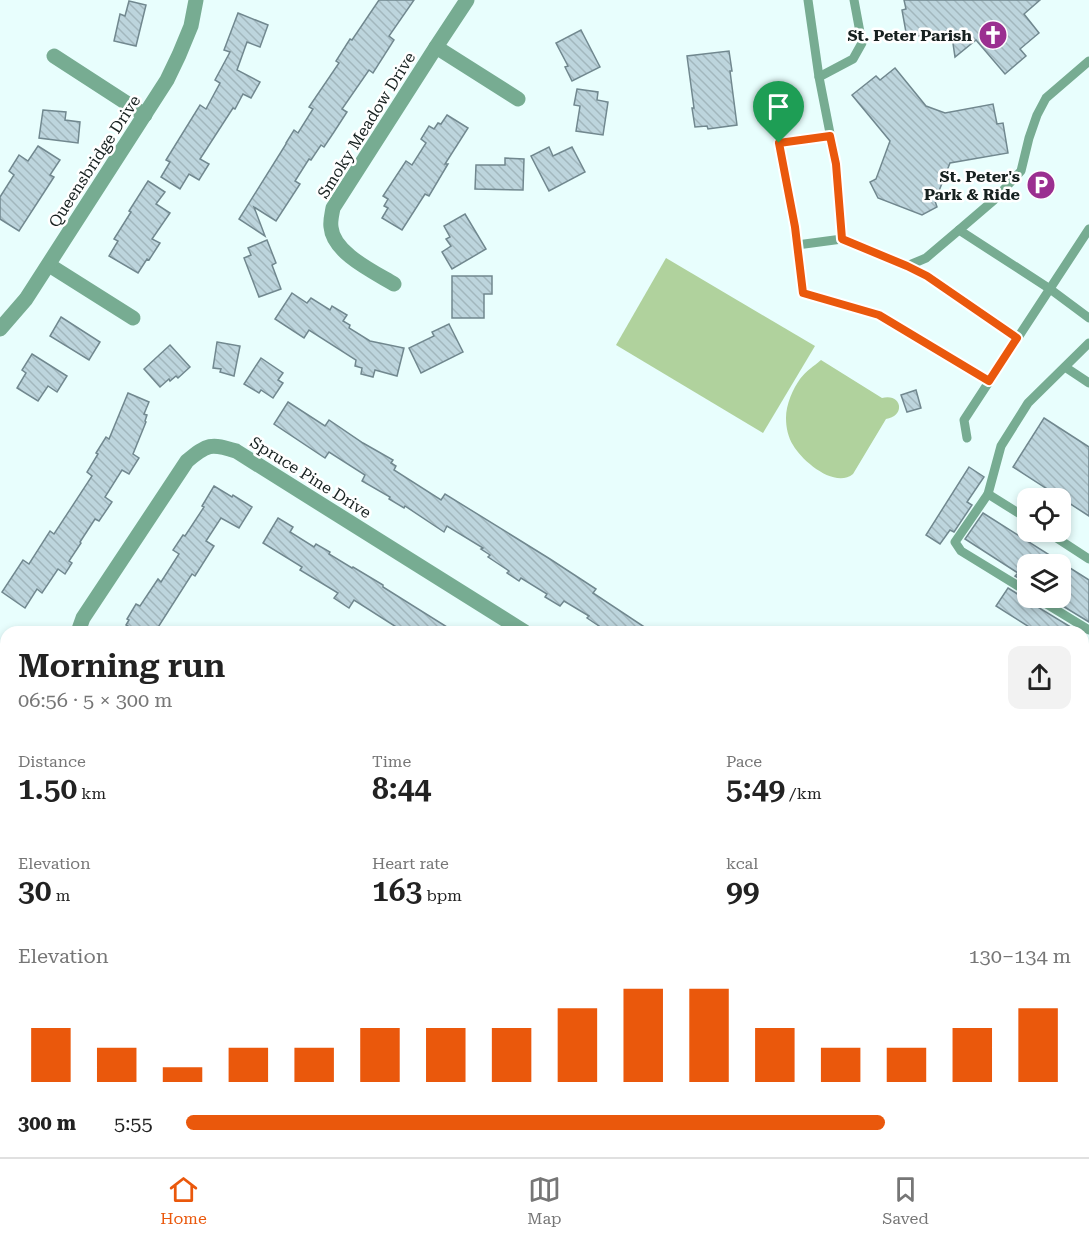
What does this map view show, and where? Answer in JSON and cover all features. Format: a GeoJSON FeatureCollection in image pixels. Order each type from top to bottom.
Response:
{"type":"FeatureCollection","features":[{"type":"Feature","properties":{"kind":"street","name":"Queensbridge Drive"},"geometry":{"type":"LineString","coordinates":[[0,329],[26,299],[49,265],[167,80],[191,26],[196,0]]}},
{"type":"Feature","properties":{"kind":"street","name":"Smoky Meadow Drive"},"geometry":{"type":"LineString","coordinates":[[394,284],[349,255],[336,242],[330,226],[333,208],[467,0]]}},
{"type":"Feature","properties":{"kind":"street"},"geometry":{"type":"LineString","coordinates":[[436,47],[518,99]]}},
{"type":"Feature","properties":{"kind":"street"},"geometry":{"type":"LineString","coordinates":[[54,56],[145,115]]}},
{"type":"Feature","properties":{"kind":"street"},"geometry":{"type":"LineString","coordinates":[[49,265],[133,318]]}},
{"type":"Feature","properties":{"kind":"street","name":"Spruce Pine Drive"},"geometry":{"type":"LineString","coordinates":[[80,626],[83,618],[186,461],[201,449],[219,446],[237,451],[515,626]]}},
{"type":"Feature","properties":{"kind":"lane"},"geometry":{"type":"LineString","coordinates":[[808,0],[819,77],[836,164],[842,239]]}},
{"type":"Feature","properties":{"kind":"lane"},"geometry":{"type":"LineString","coordinates":[[819,77],[853,59],[862,43],[854,0]]}},
{"type":"Feature","properties":{"kind":"lane"},"geometry":{"type":"LineString","coordinates":[[907,266],[926,258],[994,200],[1021,171],[1029,138],[1046,98],[1089,61]]}},
{"type":"Feature","properties":{"kind":"lane"},"geometry":{"type":"LineString","coordinates":[[830,136],[779,143],[803,293],[879,315],[989,381]]}},
{"type":"Feature","properties":{"kind":"lane"},"geometry":{"type":"LineString","coordinates":[[967,438],[963,420],[1089,229]]}},
{"type":"Feature","properties":{"kind":"lane"},"geometry":{"type":"LineString","coordinates":[[959,230],[1050,289],[1089,318]]}},
{"type":"Feature","properties":{"kind":"lane"},"geometry":{"type":"LineString","coordinates":[[797,245],[842,239],[907,266],[927,276],[1017,338]]}},
{"type":"Feature","properties":{"kind":"lane"},"geometry":{"type":"LineString","coordinates":[[1017,585],[961,550],[955,542],[988,494],[1001,446],[1028,403],[1089,343]]}},
{"type":"Feature","properties":{"kind":"lane"},"geometry":{"type":"LineString","coordinates":[[1065,367],[1089,383]]}},
{"type":"Feature","properties":{"kind":"lane"},"geometry":{"type":"LineString","coordinates":[[988,494],[1017,512]]}},
{"type":"Feature","properties":{"kind":"lane"},"geometry":{"type":"LineString","coordinates":[[1063,542],[1089,559]]}},
{"type":"Feature","properties":{"kind":"lane"},"geometry":{"type":"LineString","coordinates":[[1053,608],[1082,626]]}},
{"type":"Feature","properties":{"kind":"green space"},"geometry":{"type":"Polygon","coordinates":[[[666,258],[815,346],[763,433],[616,345],[666,258]]]}},
{"type":"Feature","properties":{"kind":"green space"},"geometry":{"type":"Polygon","coordinates":[[[821,360],[882,398],[894,399],[899,406],[897,414],[886,419],[853,474],[846,478],[828,476],[811,465],[797,451],[788,432],[786,413],[792,392],[802,376],[821,360]]]}},
{"type":"Feature","properties":{"kind":"building"},"geometry":{"type":"Polygon","coordinates":[[[379,0],[414,0],[389,36],[394,40],[373,73],[369,70],[342,109],[347,112],[324,147],[321,145],[311,160],[309,159],[295,181],[300,184],[276,221],[254,207],[265,236],[239,219],[294,130],[298,133],[313,109],[309,107],[339,63],[336,61],[350,39],[352,40],[379,0]]]}},
{"type":"Feature","properties":{"kind":"building","name":"St. Peter Parish"},"geometry":{"type":"Polygon","coordinates":[[[904,0],[1040,0],[1024,14],[1039,33],[1020,49],[1026,56],[1005,74],[976,40],[955,57],[951,30],[907,38],[902,10],[906,9],[904,0]]]}},
{"type":"Feature","properties":{"kind":"building"},"geometry":{"type":"Polygon","coordinates":[[[129,1],[146,5],[136,46],[114,41],[120,14],[125,16],[129,1]]]}},
{"type":"Feature","properties":{"kind":"building"},"geometry":{"type":"Polygon","coordinates":[[[238,13],[268,25],[260,47],[247,42],[237,70],[260,82],[251,98],[243,94],[200,159],[209,164],[199,180],[189,174],[180,189],[161,177],[170,162],[166,160],[200,105],[206,109],[220,83],[215,80],[230,52],[224,50],[238,13]]]}},
{"type":"Feature","properties":{"kind":"building"},"geometry":{"type":"Polygon","coordinates":[[[581,30],[600,67],[572,81],[565,67],[568,66],[556,43],[581,30]]]}},
{"type":"Feature","properties":{"kind":"building"},"geometry":{"type":"Polygon","coordinates":[[[729,51],[737,125],[708,129],[707,126],[695,127],[687,56],[729,51]]]}},
{"type":"Feature","properties":{"kind":"building"},"geometry":{"type":"Polygon","coordinates":[[[895,68],[926,106],[945,113],[993,104],[997,124],[1003,123],[1008,153],[950,163],[935,201],[937,207],[922,215],[878,198],[870,182],[876,179],[890,141],[852,95],[876,76],[880,80],[895,68]]]}},
{"type":"Feature","properties":{"kind":"building"},"geometry":{"type":"Polygon","coordinates":[[[577,89],[598,92],[597,100],[608,102],[603,135],[576,131],[580,106],[574,105],[577,89]]]}},
{"type":"Feature","properties":{"kind":"building"},"geometry":{"type":"Polygon","coordinates":[[[43,110],[66,112],[65,120],[80,122],[78,143],[39,138],[43,110]]]}},
{"type":"Feature","properties":{"kind":"building"},"geometry":{"type":"Polygon","coordinates":[[[447,115],[468,128],[445,164],[448,164],[429,196],[425,194],[402,230],[382,218],[388,208],[384,206],[388,199],[383,196],[406,161],[412,165],[426,143],[421,139],[429,126],[434,129],[447,115]]]}},
{"type":"Feature","properties":{"kind":"building"},"geometry":{"type":"Polygon","coordinates":[[[38,146],[60,160],[50,175],[54,177],[19,231],[0,219],[0,197],[14,175],[9,171],[19,155],[28,161],[38,146]]]}},
{"type":"Feature","properties":{"kind":"building"},"geometry":{"type":"Polygon","coordinates":[[[549,147],[553,156],[572,147],[585,172],[549,191],[531,156],[549,147]]]}},
{"type":"Feature","properties":{"kind":"building"},"geometry":{"type":"Polygon","coordinates":[[[505,158],[524,159],[523,190],[475,189],[476,165],[505,165],[505,158]]]}},
{"type":"Feature","properties":{"kind":"building"},"geometry":{"type":"Polygon","coordinates":[[[148,181],[165,192],[156,204],[170,213],[152,239],[160,243],[138,273],[109,256],[118,241],[114,239],[148,181]]]}},
{"type":"Feature","properties":{"kind":"building"},"geometry":{"type":"Polygon","coordinates":[[[465,214],[486,249],[452,269],[442,252],[451,246],[446,239],[450,237],[444,226],[465,214]]]}},
{"type":"Feature","properties":{"kind":"building"},"geometry":{"type":"Polygon","coordinates":[[[267,240],[276,263],[272,265],[281,289],[259,297],[244,258],[251,255],[248,248],[267,240]]]}},
{"type":"Feature","properties":{"kind":"building"},"geometry":{"type":"Polygon","coordinates":[[[452,276],[492,276],[492,294],[484,294],[484,318],[452,318],[452,276]]]}},
{"type":"Feature","properties":{"kind":"building"},"geometry":{"type":"Polygon","coordinates":[[[292,293],[307,303],[311,298],[330,310],[332,306],[347,315],[343,321],[350,325],[349,328],[370,341],[404,348],[397,376],[375,370],[373,377],[361,374],[362,368],[355,366],[356,360],[309,330],[304,338],[275,319],[292,293]]]}},
{"type":"Feature","properties":{"kind":"building"},"geometry":{"type":"Polygon","coordinates":[[[61,317],[100,342],[89,360],[50,336],[61,317]]]}},
{"type":"Feature","properties":{"kind":"building"},"geometry":{"type":"Polygon","coordinates":[[[449,324],[463,352],[421,373],[409,348],[434,336],[432,332],[449,324]]]}},
{"type":"Feature","properties":{"kind":"building"},"geometry":{"type":"Polygon","coordinates":[[[217,342],[240,346],[234,376],[220,372],[221,369],[213,368],[217,342]]]}},
{"type":"Feature","properties":{"kind":"building"},"geometry":{"type":"Polygon","coordinates":[[[170,345],[190,367],[178,378],[176,376],[170,381],[169,379],[160,387],[144,369],[170,345]]]}},
{"type":"Feature","properties":{"kind":"building"},"geometry":{"type":"Polygon","coordinates":[[[32,354],[67,376],[57,392],[48,386],[38,401],[17,388],[26,373],[22,370],[32,354]]]}},
{"type":"Feature","properties":{"kind":"building"},"geometry":{"type":"Polygon","coordinates":[[[261,358],[283,373],[278,380],[283,383],[273,398],[261,390],[259,393],[244,384],[261,358]]]}},
{"type":"Feature","properties":{"kind":"building"},"geometry":{"type":"Polygon","coordinates":[[[916,390],[921,408],[907,412],[901,395],[916,390]]]}},
{"type":"Feature","properties":{"kind":"building"},"geometry":{"type":"Polygon","coordinates":[[[128,393],[149,402],[144,414],[147,415],[146,422],[133,454],[139,458],[129,474],[122,470],[105,497],[112,502],[99,521],[95,519],[69,561],[72,563],[65,574],[58,569],[42,593],[37,589],[25,608],[2,592],[23,560],[29,564],[50,531],[54,534],[92,476],[87,472],[106,437],[109,439],[128,393]]]}},
{"type":"Feature","properties":{"kind":"building"},"geometry":{"type":"Polygon","coordinates":[[[288,402],[325,426],[329,420],[393,460],[391,463],[396,466],[394,470],[441,500],[445,494],[550,559],[596,589],[593,593],[643,626],[599,626],[587,618],[589,616],[564,601],[560,606],[545,597],[547,594],[521,578],[519,581],[507,573],[509,571],[488,557],[490,555],[481,549],[483,548],[447,526],[444,532],[362,481],[365,475],[329,452],[325,458],[274,424],[288,402]]]}},
{"type":"Feature","properties":{"kind":"building"},"geometry":{"type":"Polygon","coordinates":[[[1044,418],[1089,447],[1089,516],[1071,504],[1071,488],[1046,488],[1013,467],[1044,418]]]}},
{"type":"Feature","properties":{"kind":"building"},"geometry":{"type":"Polygon","coordinates":[[[969,467],[984,477],[967,502],[972,505],[954,532],[950,530],[940,544],[926,535],[969,467]]]}},
{"type":"Feature","properties":{"kind":"building"},"geometry":{"type":"Polygon","coordinates":[[[214,486],[252,507],[239,528],[221,518],[206,541],[214,546],[195,576],[192,574],[159,626],[126,625],[136,604],[140,606],[158,579],[161,582],[179,554],[173,550],[183,535],[185,536],[204,507],[202,506],[214,486]]]}},
{"type":"Feature","properties":{"kind":"building"},"geometry":{"type":"Polygon","coordinates":[[[983,513],[1017,534],[1017,542],[1029,542],[1048,554],[1017,554],[1017,572],[965,539],[983,513]]]}},
{"type":"Feature","properties":{"kind":"building"},"geometry":{"type":"Polygon","coordinates":[[[278,518],[293,527],[290,532],[314,547],[316,544],[330,552],[329,554],[383,585],[445,626],[395,626],[354,600],[349,608],[334,598],[338,593],[300,570],[302,567],[263,543],[278,518]]]}},
{"type":"Feature","properties":{"kind":"building"},"geometry":{"type":"Polygon","coordinates":[[[1071,569],[1089,580],[1089,622],[1066,608],[1071,608],[1071,569]]]}},
{"type":"Feature","properties":{"kind":"building"},"geometry":{"type":"Polygon","coordinates":[[[1008,588],[1017,594],[1017,608],[1039,608],[1069,626],[1028,626],[996,606],[1008,588]]]}},
{"type":"Feature","properties":{"kind":"place","name":"St. Peter Parish"},"geometry":{"type":"Point","coordinates":[993,35]}},
{"type":"Feature","properties":{"kind":"place","name":"St. Peter's Park & Ride"},"geometry":{"type":"Point","coordinates":[1041,185]}},
{"type":"Feature","properties":{"kind":"route"},"geometry":{"type":"LineString","coordinates":[[830,136],[836,164],[842,239],[927,276],[1017,338],[989,381],[879,315],[803,293],[795,227],[779,143],[830,136]]}}]}
